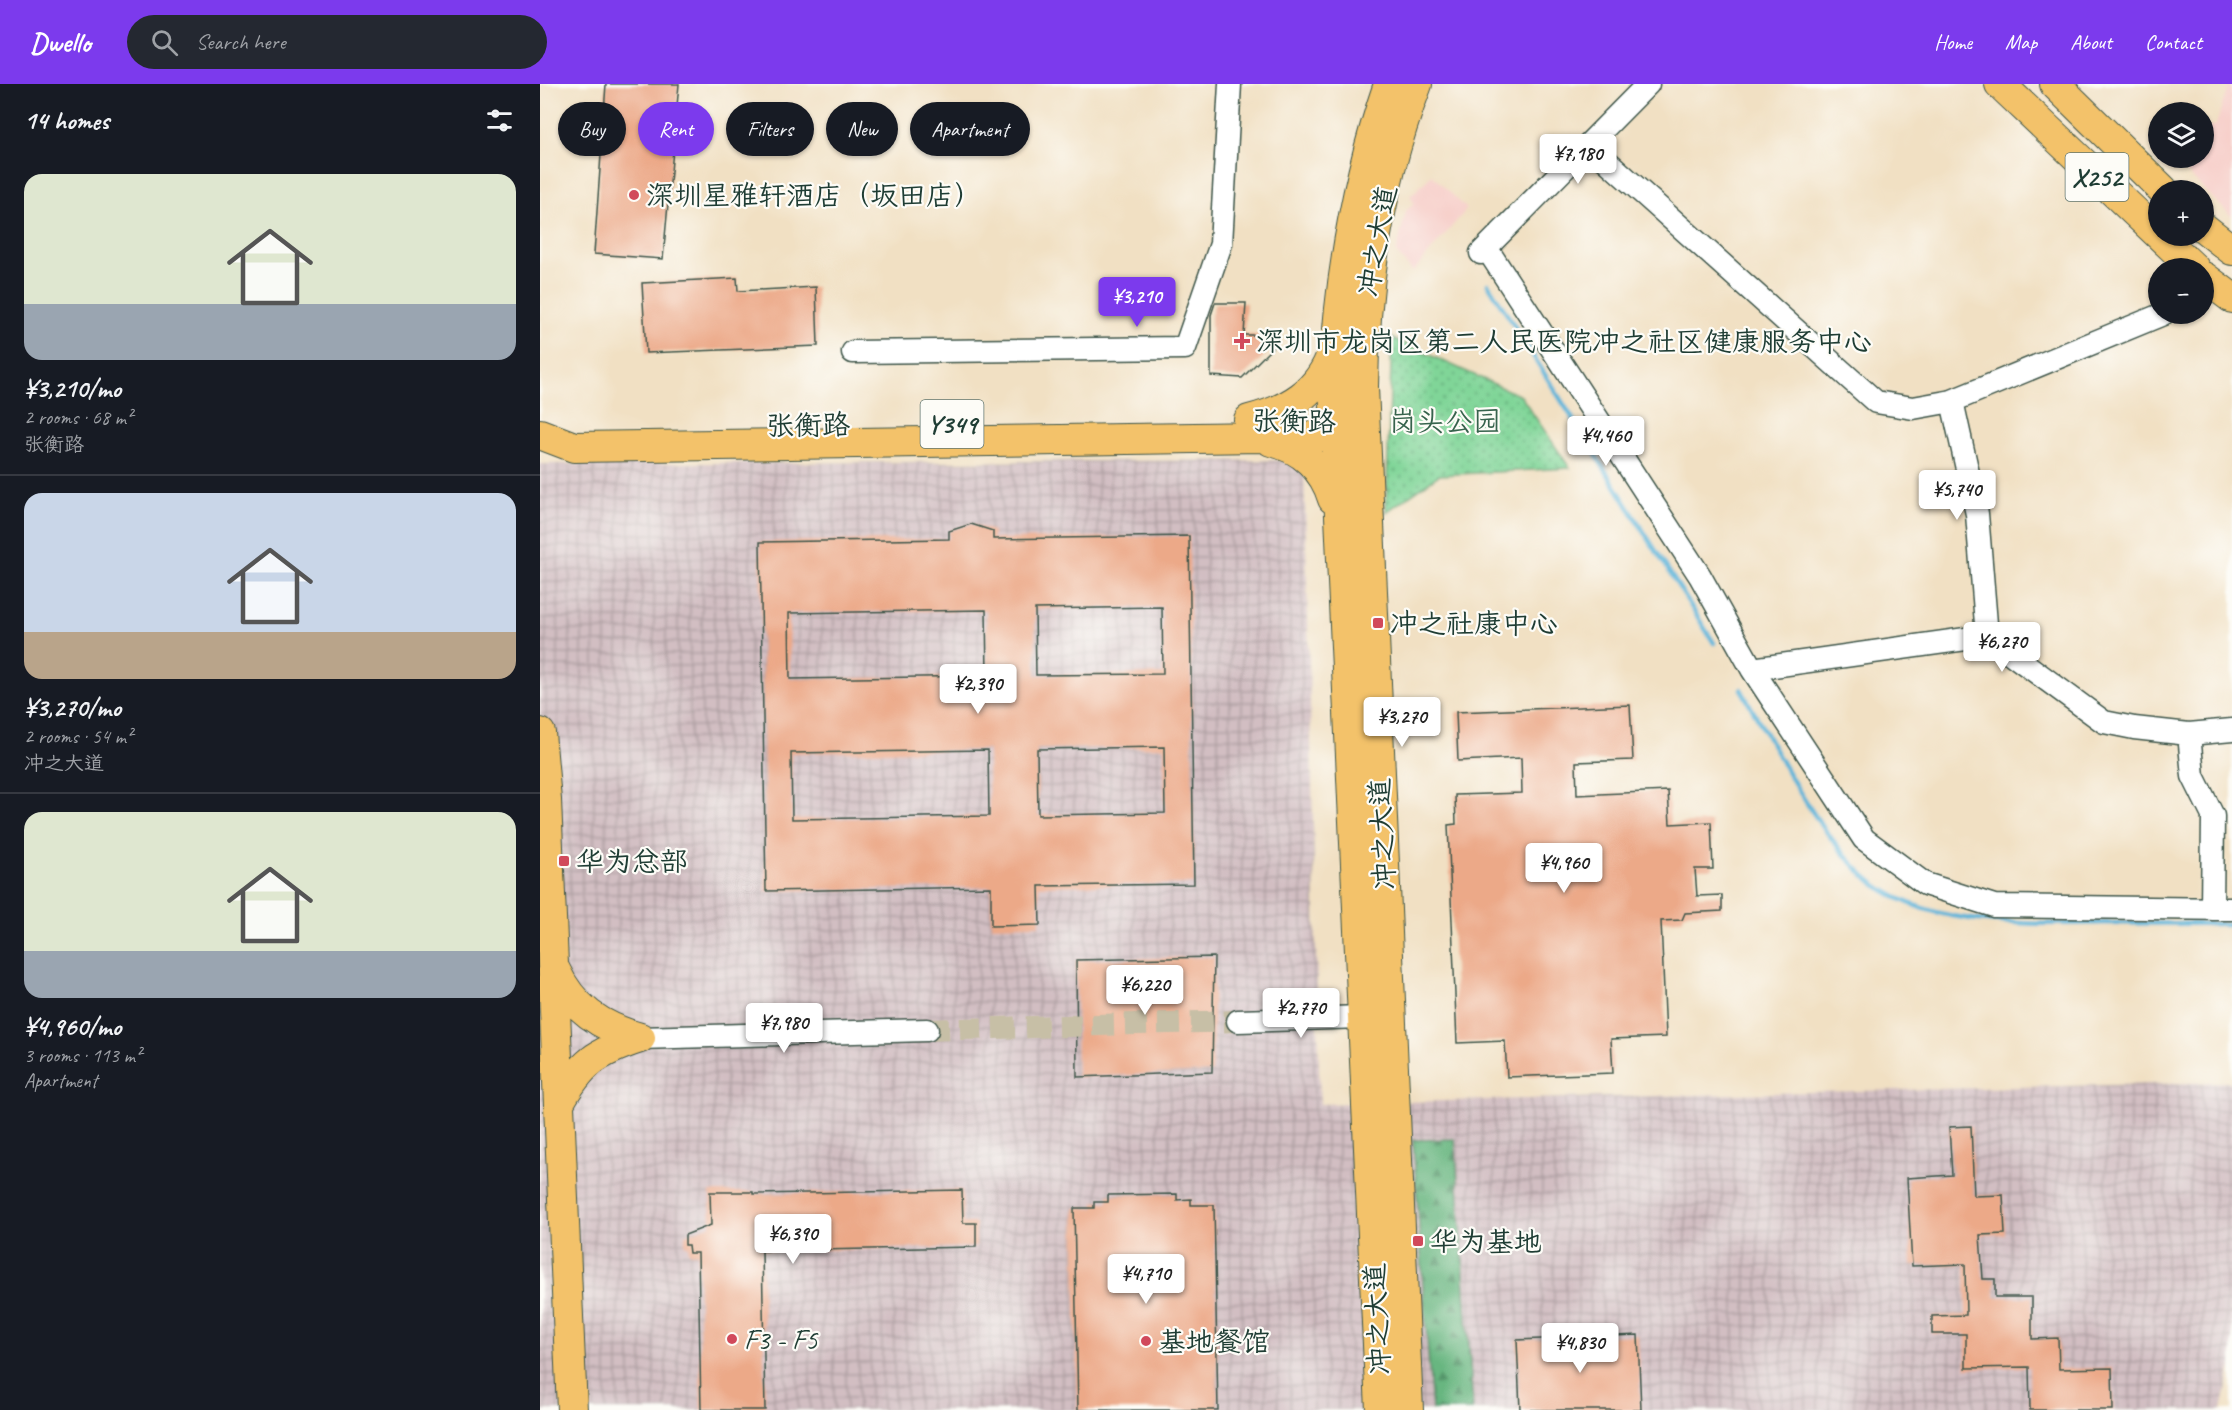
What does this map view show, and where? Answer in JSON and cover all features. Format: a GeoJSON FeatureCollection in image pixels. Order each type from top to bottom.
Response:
{"type":"FeatureCollection","features":[{"type":"Feature","properties":{"kind":"main road","name":"冲之大道"},"geometry":{"type":"LineString","coordinates":[[1381,1410],[1335,427],[1336,340],[1350,225],[1362,170],[1389,84]]}},
{"type":"Feature","properties":{"kind":"main road","name":"冲之大道"},"geometry":{"type":"LineString","coordinates":[[1408,1410],[1364,427],[1363,340],[1372,250],[1392,159],[1418,84]]}},
{"type":"Feature","properties":{"kind":"main road","name":"X252"},"geometry":{"type":"LineString","coordinates":[[2000,84],[2182,258]]}},
{"type":"Feature","properties":{"kind":"main road","name":"X252"},"geometry":{"type":"LineString","coordinates":[[2055,84],[2153,180]]}},
{"type":"Feature","properties":{"kind":"main road"},"geometry":{"type":"LineString","coordinates":[[2214,236],[2232,250]]}},
{"type":"Feature","properties":{"kind":"main road"},"geometry":{"type":"LineString","coordinates":[[1250,428],[1296,402],[1311,389],[1323,374],[1336,340]]}},
{"type":"Feature","properties":{"kind":"main road","name":"张衡路"},"geometry":{"type":"LineString","coordinates":[[540,434],[572,429],[654,427],[1364,427]]}},
{"type":"Feature","properties":{"kind":"main road"},"geometry":{"type":"LineString","coordinates":[[1250,428],[1293,448],[1311,460],[1331,492],[1338,516]]}},
{"type":"Feature","properties":{"kind":"main road"},"geometry":{"type":"LineString","coordinates":[[540,733],[546,800],[554,965],[572,1410]]}},
{"type":"Feature","properties":{"kind":"main road"},"geometry":{"type":"LineString","coordinates":[[554,965],[563,988],[579,1007],[600,1023],[618,1032],[640,1038]]}},
{"type":"Feature","properties":{"kind":"main road"},"geometry":{"type":"LineString","coordinates":[[559,1103],[584,1065],[608,1049],[640,1038]]}},
{"type":"Feature","properties":{"kind":"street"},"geometry":{"type":"LineString","coordinates":[[854,352],[1185,348],[1221,244],[1230,84]]}},
{"type":"Feature","properties":{"kind":"street"},"geometry":{"type":"LineString","coordinates":[[1648,84],[1484,251],[1700,576],[1752,669],[1864,839],[1925,884],[1994,906],[2222,909],[2213,816],[2193,776],[2189,734]]}},
{"type":"Feature","properties":{"kind":"street"},"geometry":{"type":"LineString","coordinates":[[1589,145],[1876,402],[1913,408],[1952,401],[2148,320]]}},
{"type":"Feature","properties":{"kind":"street"},"geometry":{"type":"LineString","coordinates":[[1952,401],[1977,514],[1986,636]]}},
{"type":"Feature","properties":{"kind":"street"},"geometry":{"type":"LineString","coordinates":[[1752,669],[1986,636],[2104,722],[2134,729],[2189,734],[2232,730]]}},
{"type":"Feature","properties":{"kind":"street"},"geometry":{"type":"LineString","coordinates":[[1238,1021],[1362,1017]]}},
{"type":"Feature","properties":{"kind":"street"},"geometry":{"type":"LineString","coordinates":[[640,1038],[927,1030]]}},
{"type":"Feature","properties":{"kind":"shaded area"},"geometry":{"type":"Polygon","coordinates":[[[2229,84],[2232,84],[2232,217],[2214,199],[2214,180],[2194,180],[2182,168],[2214,168],[2214,126],[2229,84]]]}},
{"type":"Feature","properties":{"kind":"shaded area"},"geometry":{"type":"Polygon","coordinates":[[[1432,175],[1467,209],[1413,272],[1396,253],[1406,211],[1414,203],[1410,196],[1432,175]]]}},
{"type":"Feature","properties":{"kind":"shaded area"},"geometry":{"type":"Polygon","coordinates":[[[1304,460],[1320,1104],[2232,1082],[2232,1365],[2222,1410],[540,1410],[540,464],[1304,460]]]}},
{"type":"Feature","properties":{"kind":"green space","name":"岗头公园"},"geometry":{"type":"Polygon","coordinates":[[[1392,338],[1521,396],[1570,468],[1439,475],[1386,512],[1392,338]]]}},
{"type":"Feature","properties":{"kind":"green space"},"geometry":{"type":"Polygon","coordinates":[[[1455,1139],[1473,1410],[1432,1410],[1413,1140],[1455,1139]]]}},
{"type":"Feature","properties":{"kind":"building","name":"深圳星雅轩酒店（坂田店）"},"geometry":{"type":"Polygon","coordinates":[[[606,84],[679,84],[677,102],[638,102],[638,156],[672,156],[663,259],[594,254],[601,156],[626,156],[626,102],[605,102],[606,84]]]}},
{"type":"Feature","properties":{"kind":"building"},"geometry":{"type":"Polygon","coordinates":[[[737,278],[738,291],[816,287],[818,346],[646,353],[642,283],[737,278]]]}},
{"type":"Feature","properties":{"kind":"building","name":"深圳市龙岗区第二人民医院冲之社区健康服务中心"},"geometry":{"type":"Polygon","coordinates":[[[1215,303],[1246,303],[1244,335],[1273,335],[1274,346],[1242,378],[1211,376],[1211,315],[1215,303]]]}},
{"type":"Feature","properties":{"kind":"building"},"geometry":{"type":"Polygon","coordinates":[[[971,524],[993,531],[993,539],[1189,536],[1194,884],[1039,886],[1040,925],[991,926],[991,887],[766,891],[760,542],[949,539],[949,531],[971,524]],[[1162,607],[1035,609],[1036,675],[1163,674],[1162,607]],[[986,610],[789,613],[790,679],[987,676],[986,610]],[[1164,747],[1037,749],[1038,815],[1165,813],[1164,747]],[[988,750],[791,753],[792,819],[989,816],[988,750]]]}},
{"type":"Feature","properties":{"kind":"building"},"geometry":{"type":"Polygon","coordinates":[[[1630,705],[1633,760],[1576,762],[1577,795],[1668,791],[1670,824],[1711,822],[1713,869],[1695,869],[1697,896],[1722,895],[1722,911],[1685,913],[1682,920],[1661,921],[1666,1037],[1611,1039],[1613,1073],[1507,1077],[1505,1041],[1457,1043],[1448,825],[1456,824],[1455,795],[1522,793],[1521,758],[1458,761],[1456,712],[1630,705]]]}},
{"type":"Feature","properties":{"kind":"building"},"geometry":{"type":"Polygon","coordinates":[[[1214,957],[1212,1072],[1077,1077],[1076,960],[1214,957]]]}},
{"type":"Feature","properties":{"kind":"building"},"geometry":{"type":"Polygon","coordinates":[[[1971,1126],[1974,1196],[2003,1195],[2005,1234],[1980,1235],[1983,1279],[1995,1279],[1995,1297],[2032,1297],[2032,1339],[2058,1338],[2059,1369],[2112,1368],[2113,1410],[2030,1410],[2029,1367],[1966,1368],[1966,1334],[1932,1334],[1932,1316],[1966,1315],[1965,1264],[1912,1266],[1907,1178],[1952,1175],[1949,1127],[1971,1126]]]}},
{"type":"Feature","properties":{"kind":"building","name":"F3 - F5"},"geometry":{"type":"Polygon","coordinates":[[[962,1190],[963,1223],[976,1223],[976,1247],[762,1251],[765,1410],[701,1410],[698,1253],[689,1253],[688,1245],[685,1245],[685,1235],[711,1225],[710,1192],[753,1192],[753,1194],[962,1190]]]}},
{"type":"Feature","properties":{"kind":"building"},"geometry":{"type":"Polygon","coordinates":[[[1177,1194],[1177,1200],[1191,1199],[1191,1205],[1214,1205],[1218,1410],[1078,1410],[1074,1208],[1094,1208],[1094,1202],[1108,1202],[1108,1195],[1177,1194]]]}},
{"type":"Feature","properties":{"kind":"building"},"geometry":{"type":"Polygon","coordinates":[[[1638,1335],[1641,1410],[1520,1410],[1517,1340],[1638,1335]]]}},
{"type":"Feature","properties":{"kind":"waterway"},"geometry":{"type":"LineString","coordinates":[[1488,284],[1714,643]]}},
{"type":"Feature","properties":{"kind":"waterway"},"geometry":{"type":"LineString","coordinates":[[1741,689],[1796,787],[1828,835],[1864,875],[1888,893],[1916,906],[1946,915],[2011,923],[2232,924]]}},
{"type":"Feature","properties":{"kind":"tunnel"},"geometry":{"type":"LineString","coordinates":[[927,1030],[1238,1021]]}},
{"type":"Feature","properties":{"kind":"place","name":"深圳星雅轩酒店（坂田店）"},"geometry":{"type":"Point","coordinates":[634,195]}},
{"type":"Feature","properties":{"kind":"place","name":"深圳市龙岗区第二人民医院冲之社区健康服务中心"},"geometry":{"type":"Point","coordinates":[1242,341]}},
{"type":"Feature","properties":{"kind":"place","name":"冲之社康中心"},"geometry":{"type":"Point","coordinates":[1378,623]}},
{"type":"Feature","properties":{"kind":"place","name":"华为总部"},"geometry":{"type":"Point","coordinates":[564,861]}},
{"type":"Feature","properties":{"kind":"place","name":"华为基地"},"geometry":{"type":"Point","coordinates":[1418,1241]}},
{"type":"Feature","properties":{"kind":"place","name":"F3 - F5"},"geometry":{"type":"Point","coordinates":[732,1339]}},
{"type":"Feature","properties":{"kind":"place","name":"基地餐馆"},"geometry":{"type":"Point","coordinates":[1146,1341]}}]}
